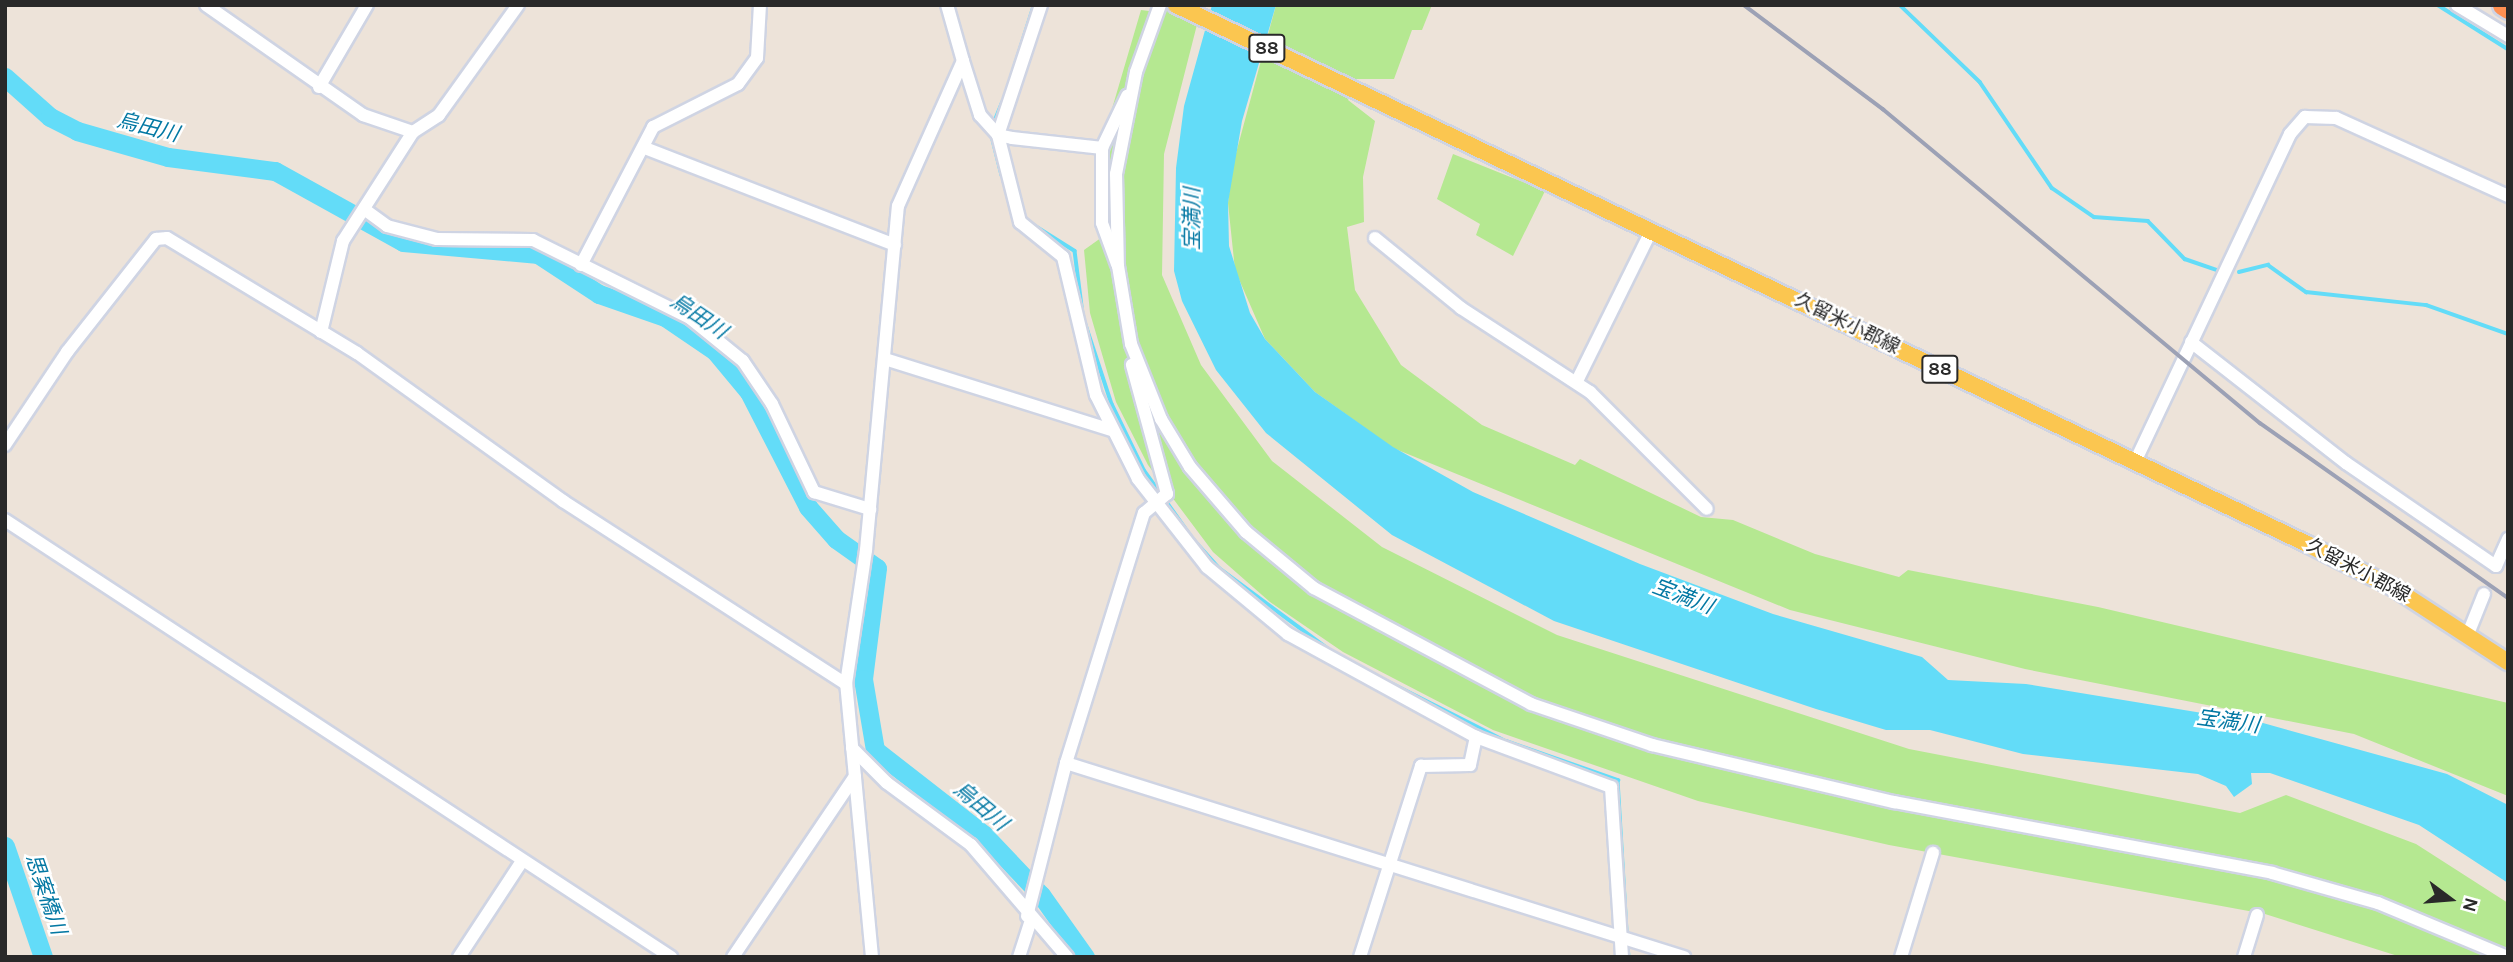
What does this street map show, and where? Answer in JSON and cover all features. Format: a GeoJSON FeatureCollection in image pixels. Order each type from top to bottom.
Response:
{"type":"FeatureCollection","features":[{"type":"Feature","properties":{"kind":"highway"},"geometry":{"type":"LineString","coordinates":[[2502,5],[2508,9]]}},
{"type":"Feature","properties":{"kind":"main road","name":"久留米小郡線"},"geometry":{"type":"LineString","coordinates":[[1176,5],[2135,461],[2394,588],[2508,662]]}},
{"type":"Feature","properties":{"kind":"street"},"geometry":{"type":"LineString","coordinates":[[206,5],[319,87],[363,115],[413,132]]}},
{"type":"Feature","properties":{"kind":"street"},"geometry":{"type":"LineString","coordinates":[[319,87],[367,5]]}},
{"type":"Feature","properties":{"kind":"street"},"geometry":{"type":"LineString","coordinates":[[321,332],[338,253],[351,229],[413,132],[439,115],[518,5]]}},
{"type":"Feature","properties":{"kind":"street"},"geometry":{"type":"LineString","coordinates":[[581,265],[645,148],[653,127],[738,84],[757,58],[760,5]]}},
{"type":"Feature","properties":{"kind":"street"},"geometry":{"type":"LineString","coordinates":[[947,5],[963,61],[986,123],[998,135],[1019,208],[1020,222],[1063,257],[1085,361],[1111,430],[1153,502],[1207,567],[1288,634],[1476,737],[1611,787],[1622,957]]}},
{"type":"Feature","properties":{"kind":"street"},"geometry":{"type":"LineString","coordinates":[[998,135],[1041,5]]}},
{"type":"Feature","properties":{"kind":"street"},"geometry":{"type":"LineString","coordinates":[[1019,957],[1036,876],[1066,763],[1153,502],[1167,494],[1133,373],[1118,266],[1116,174],[1133,87],[1160,5]]}},
{"type":"Feature","properties":{"kind":"street"},"geometry":{"type":"LineString","coordinates":[[2457,5],[2508,36]]}},
{"type":"Feature","properties":{"kind":"street"},"geometry":{"type":"LineString","coordinates":[[872,957],[846,684],[866,550],[895,245],[903,189],[963,61]]}},
{"type":"Feature","properties":{"kind":"street"},"geometry":{"type":"LineString","coordinates":[[1118,266],[1102,223],[1102,148],[1133,87]]}},
{"type":"Feature","properties":{"kind":"street"},"geometry":{"type":"LineString","coordinates":[[2135,461],[2290,134],[2312,113],[2508,196]]}},
{"type":"Feature","properties":{"kind":"street"},"geometry":{"type":"LineString","coordinates":[[998,135],[1102,148]]}},
{"type":"Feature","properties":{"kind":"street"},"geometry":{"type":"LineString","coordinates":[[645,148],[895,245]]}},
{"type":"Feature","properties":{"kind":"street"},"geometry":{"type":"LineString","coordinates":[[363,211],[411,234],[533,240],[663,303],[712,334],[743,361],[772,404],[814,492],[870,509]]}},
{"type":"Feature","properties":{"kind":"street"},"geometry":{"type":"LineString","coordinates":[[1577,381],[1651,231]]}},
{"type":"Feature","properties":{"kind":"street"},"geometry":{"type":"LineString","coordinates":[[5,445],[66,352],[160,236],[321,332],[563,501],[846,684]]}},
{"type":"Feature","properties":{"kind":"street"},"geometry":{"type":"LineString","coordinates":[[1375,238],[1461,308],[1577,381],[1707,509]]}},
{"type":"Feature","properties":{"kind":"street"},"geometry":{"type":"LineString","coordinates":[[2191,342],[2346,463],[2496,566],[2508,539]]}},
{"type":"Feature","properties":{"kind":"street"},"geometry":{"type":"LineString","coordinates":[[1131,344],[1175,443],[1214,497],[1267,552],[1385,631],[1531,704],[1764,773],[2272,873],[2378,903],[2508,957]]}},
{"type":"Feature","properties":{"kind":"street"},"geometry":{"type":"LineString","coordinates":[[885,359],[1111,430]]}},
{"type":"Feature","properties":{"kind":"street"},"geometry":{"type":"LineString","coordinates":[[5,520],[671,957]]}},
{"type":"Feature","properties":{"kind":"street"},"geometry":{"type":"LineString","coordinates":[[2468,634],[2484,594]]}},
{"type":"Feature","properties":{"kind":"street"},"geometry":{"type":"LineString","coordinates":[[1360,957],[1421,766],[1470,765],[1476,737]]}},
{"type":"Feature","properties":{"kind":"street"},"geometry":{"type":"LineString","coordinates":[[852,748],[887,783],[971,845],[1007,880],[1029,917],[1068,957]]}},
{"type":"Feature","properties":{"kind":"street"},"geometry":{"type":"LineString","coordinates":[[1066,763],[1684,957]]}},
{"type":"Feature","properties":{"kind":"street"},"geometry":{"type":"LineString","coordinates":[[733,957],[855,776]]}},
{"type":"Feature","properties":{"kind":"street"},"geometry":{"type":"LineString","coordinates":[[1901,957],[1933,853]]}},
{"type":"Feature","properties":{"kind":"street"},"geometry":{"type":"LineString","coordinates":[[459,957],[522,861]]}},
{"type":"Feature","properties":{"kind":"street"},"geometry":{"type":"LineString","coordinates":[[2244,957],[2257,915]]}},
{"type":"Feature","properties":{"kind":"green space"},"geometry":{"type":"Polygon","coordinates":[[[1169,5],[1202,5],[1164,154],[1162,275],[1201,365],[1272,461],[1382,547],[1557,635],[1909,749],[2240,813],[2286,795],[2416,844],[2508,903],[2508,957],[2401,957],[2265,914],[1889,845],[1698,801],[1493,730],[1343,652],[1270,602],[1213,552],[1148,465],[1116,402],[1090,313],[1084,250],[1105,235],[1109,119],[1141,10],[1165,13],[1169,5]]]}},
{"type":"Feature","properties":{"kind":"green space"},"geometry":{"type":"Polygon","coordinates":[[[1276,5],[1432,5],[1422,30],[1412,30],[1394,79],[1357,79],[1348,100],[1375,121],[1363,177],[1364,222],[1347,227],[1355,290],[1401,365],[1482,425],[1575,465],[1580,459],[1701,517],[1733,520],[1815,554],[1899,577],[1908,570],[2098,607],[2508,703],[2508,796],[2354,734],[2025,669],[1790,610],[1393,448],[1315,392],[1265,339],[1235,270],[1228,203],[1232,168],[1276,5]]]}},
{"type":"Feature","properties":{"kind":"green space"},"geometry":{"type":"Polygon","coordinates":[[[1453,154],[1545,191],[1513,256],[1476,235],[1480,224],[1437,199],[1453,154]]]}},
{"type":"Feature","properties":{"kind":"water","name":"宝満川"},"geometry":{"type":"Polygon","coordinates":[[[1212,5],[1276,5],[1242,121],[1228,203],[1229,246],[1250,313],[1265,339],[1315,392],[1393,447],[1473,492],[1640,564],[1773,614],[1922,657],[1948,680],[2026,684],[2263,723],[2447,774],[2508,805],[2508,883],[2419,825],[2270,773],[2251,773],[2252,784],[2234,797],[2226,786],[2198,774],[2023,754],[1930,730],[1886,730],[1816,709],[1554,621],[1392,535],[1266,433],[1216,370],[1182,301],[1174,271],[1176,168],[1184,106],[1212,5]]]}},
{"type":"Feature","properties":{"kind":"waterway"},"geometry":{"type":"LineString","coordinates":[[1005,96],[1034,5]]}},
{"type":"Feature","properties":{"kind":"waterway"},"geometry":{"type":"LineString","coordinates":[[1900,5],[1980,82],[2052,188],[2094,217],[2148,221],[2185,259],[2219,271]]}},
{"type":"Feature","properties":{"kind":"waterway"},"geometry":{"type":"LineString","coordinates":[[2438,5],[2508,49]]}},
{"type":"Feature","properties":{"kind":"waterway","name":"烏田川"},"geometry":{"type":"LineString","coordinates":[[5,77],[50,117],[77,131],[168,157],[275,171],[403,242],[538,254],[599,294],[665,317],[715,351],[749,392],[808,507],[836,539],[877,568],[863,679],[875,750],[984,835],[1041,895],[1085,957]]}},
{"type":"Feature","properties":{"kind":"waterway"},"geometry":{"type":"LineString","coordinates":[[993,125],[1002,103]]}},
{"type":"Feature","properties":{"kind":"waterway"},"geometry":{"type":"LineString","coordinates":[[991,132],[1002,175]]}},
{"type":"Feature","properties":{"kind":"waterway"},"geometry":{"type":"LineString","coordinates":[[1029,222],[1075,251],[1083,314]]}},
{"type":"Feature","properties":{"kind":"waterway"},"geometry":{"type":"LineString","coordinates":[[2239,272],[2268,265],[2306,292],[2426,305],[2508,334]]}},
{"type":"Feature","properties":{"kind":"waterway"},"geometry":{"type":"LineString","coordinates":[[1085,322],[1112,404],[1144,470],[1194,540],[1219,568],[1331,651]]}},
{"type":"Feature","properties":{"kind":"waterway"},"geometry":{"type":"LineString","coordinates":[[1383,679],[1506,741],[1618,780],[1627,931]]}},
{"type":"Feature","properties":{"kind":"waterway","name":"思案橋川"},"geometry":{"type":"LineString","coordinates":[[5,846],[43,957]]}},
{"type":"Feature","properties":{"kind":"waterway"},"geometry":{"type":"LineString","coordinates":[[1628,946],[1629,957]]}},
{"type":"Feature","properties":{"kind":"railway"},"geometry":{"type":"LineString","coordinates":[[1744,5],[1883,109],[2260,423],[2508,598]]}}]}
